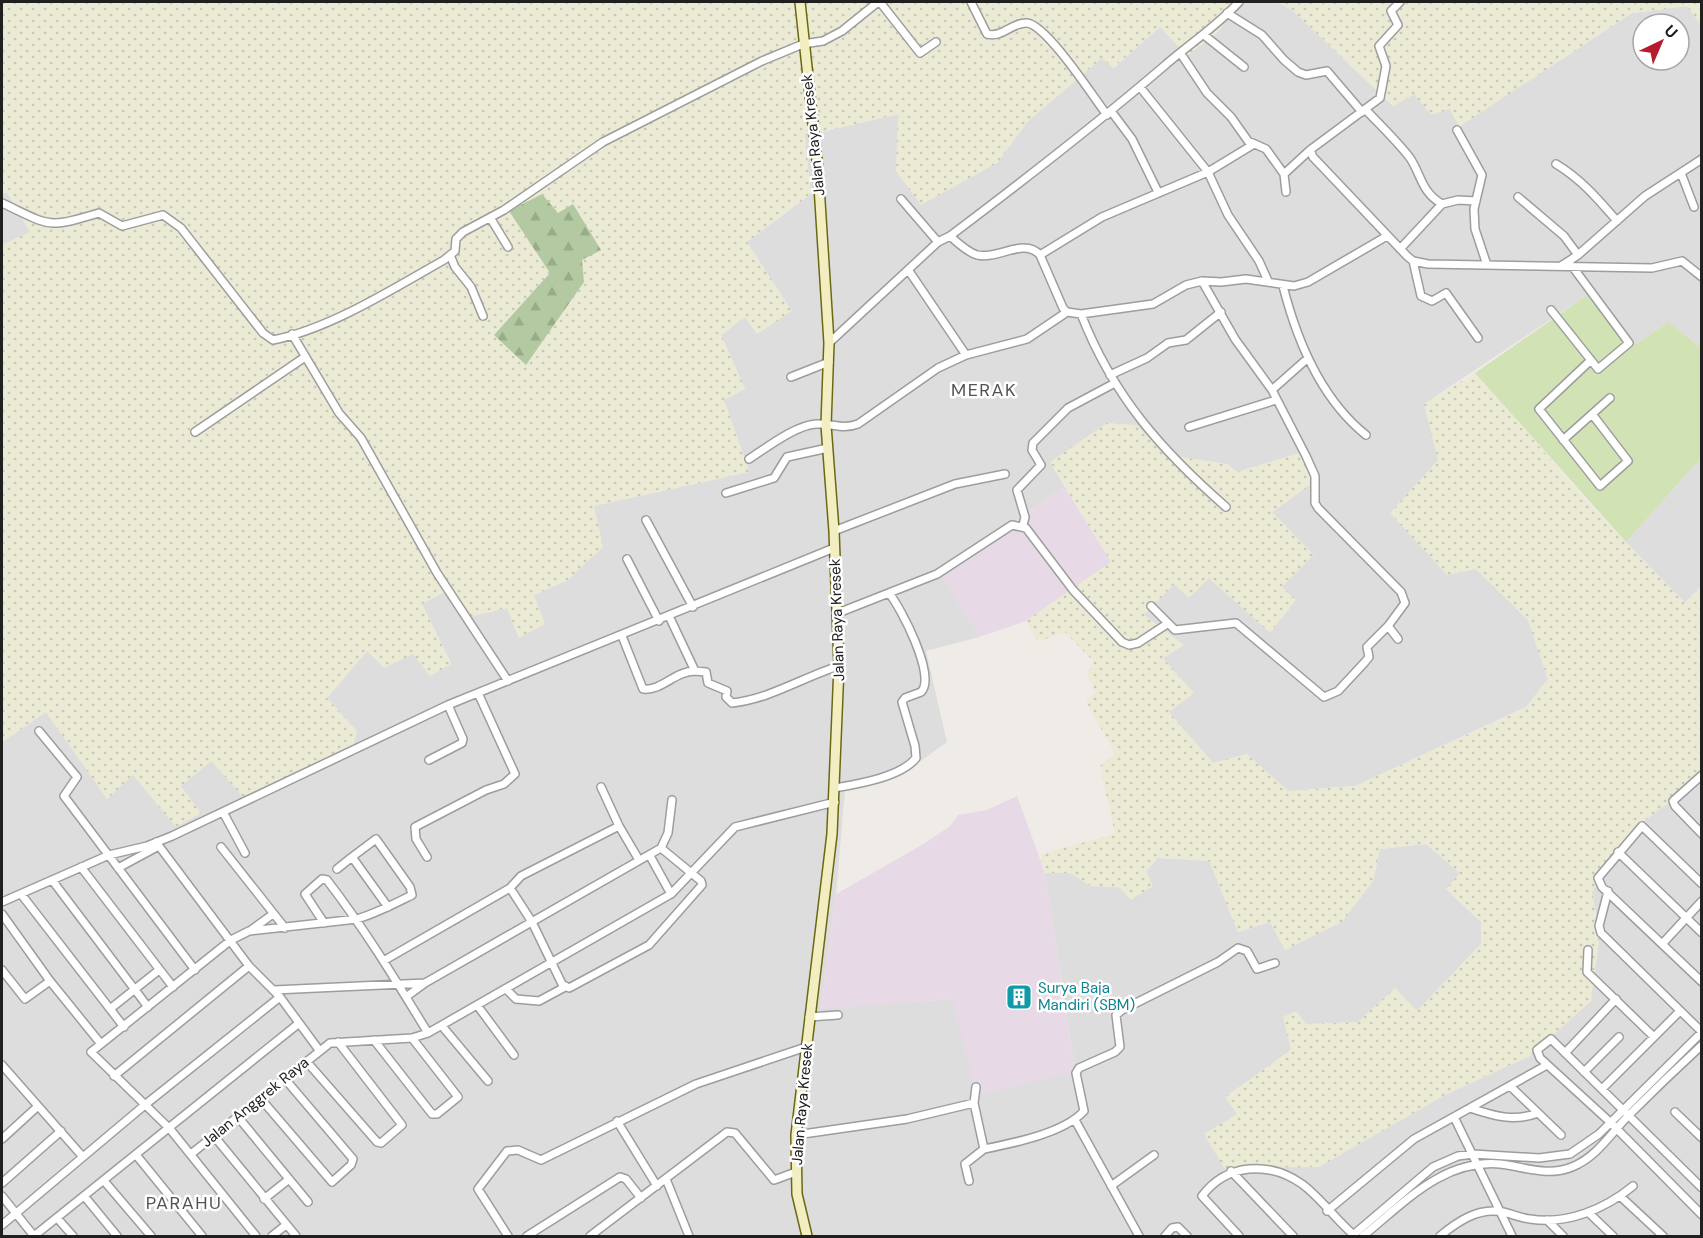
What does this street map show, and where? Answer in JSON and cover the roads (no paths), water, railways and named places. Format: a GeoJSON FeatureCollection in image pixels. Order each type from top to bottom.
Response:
{"type":"FeatureCollection","features":[{"type":"Feature","properties":{"kind":"main road","name":"Jalan Raya Kresek"},"geometry":{"type":"LineString","coordinates":[[800,2],[818,170],[829,343],[826,425],[834,531],[839,666],[835,802],[822,930],[809,1017],[796,1135],[798,1194],[807,1236]]}},
{"type":"Feature","properties":{"kind":"street"},"geometry":{"type":"LineString","coordinates":[[2,203],[41,223],[54,225],[99,213],[122,226],[163,215],[168,216],[181,228],[263,333],[273,340],[356,308],[450,255],[455,251],[456,239],[463,232],[491,219],[603,142],[803,44],[823,41],[842,30],[879,2],[920,53],[936,42]]}},
{"type":"Feature","properties":{"kind":"street"},"geometry":{"type":"LineString","coordinates":[[970,2],[987,34],[999,34],[1017,25],[1028,23],[1036,27],[1061,53],[1132,139],[1158,192]]}},
{"type":"Feature","properties":{"kind":"street"},"geometry":{"type":"LineString","coordinates":[[829,343],[939,242],[950,236],[1109,113],[1204,35],[1239,2]]}},
{"type":"Feature","properties":{"kind":"street"},"geometry":{"type":"LineString","coordinates":[[1284,174],[1310,150],[1382,94],[1386,66],[1379,46],[1398,25],[1391,11],[1400,2]]}},
{"type":"Feature","properties":{"kind":"street"},"geometry":{"type":"LineString","coordinates":[[1227,14],[1262,35],[1298,72],[1306,75],[1327,71],[1411,160],[1420,181],[1442,204]]}},
{"type":"Feature","properties":{"kind":"street"},"geometry":{"type":"LineString","coordinates":[[1204,35],[1244,67]]}},
{"type":"Feature","properties":{"kind":"street"},"geometry":{"type":"LineString","coordinates":[[1181,54],[1207,93],[1254,144],[1266,149],[1284,174],[1286,192]]}},
{"type":"Feature","properties":{"kind":"street"},"geometry":{"type":"LineString","coordinates":[[1140,87],[1208,172],[1228,215],[1259,261],[1268,281]]}},
{"type":"Feature","properties":{"kind":"street"},"geometry":{"type":"LineString","coordinates":[[1457,130],[1482,175],[1474,209],[1475,229],[1487,264]]}},
{"type":"Feature","properties":{"kind":"street"},"geometry":{"type":"LineString","coordinates":[[1040,255],[1102,217],[1208,172],[1254,144]]}},
{"type":"Feature","properties":{"kind":"street"},"geometry":{"type":"LineString","coordinates":[[1310,150],[1313,158],[1413,261],[1421,296],[1432,301],[1446,293],[1478,338]]}},
{"type":"Feature","properties":{"kind":"street"},"geometry":{"type":"LineString","coordinates":[[1561,266],[1578,255],[1645,196],[1701,159]]}},
{"type":"Feature","properties":{"kind":"street"},"geometry":{"type":"LineString","coordinates":[[1556,164],[1573,174],[1617,221]]}},
{"type":"Feature","properties":{"kind":"street"},"geometry":{"type":"LineString","coordinates":[[1681,173],[1694,207]]}},
{"type":"Feature","properties":{"kind":"street"},"geometry":{"type":"LineString","coordinates":[[1518,197],[1564,236],[1578,255]]}},
{"type":"Feature","properties":{"kind":"street"},"geometry":{"type":"LineString","coordinates":[[901,199],[939,242]]}},
{"type":"Feature","properties":{"kind":"street"},"geometry":{"type":"LineString","coordinates":[[1400,249],[1442,204],[1458,200],[1476,201]]}},
{"type":"Feature","properties":{"kind":"street"},"geometry":{"type":"LineString","coordinates":[[491,219],[508,247]]}},
{"type":"Feature","properties":{"kind":"street"},"geometry":{"type":"LineString","coordinates":[[950,236],[970,252],[979,255],[991,256],[1025,247],[1035,249],[1067,312]]}},
{"type":"Feature","properties":{"kind":"street"},"geometry":{"type":"LineString","coordinates":[[749,459],[781,439],[814,424],[846,428],[858,424],[938,369],[966,355],[1027,339],[1067,312],[1081,314],[1153,304],[1186,285],[1202,281],[1221,282],[1246,279],[1268,281],[1283,286],[1308,282],[1387,236]]}},
{"type":"Feature","properties":{"kind":"street"},"geometry":{"type":"LineString","coordinates":[[450,255],[455,267],[471,287],[483,316]]}},
{"type":"Feature","properties":{"kind":"street"},"geometry":{"type":"LineString","coordinates":[[1413,261],[1652,268],[1682,261],[1701,277]]}},
{"type":"Feature","properties":{"kind":"street"},"geometry":{"type":"LineString","coordinates":[[1551,310],[1598,369],[1629,343],[1572,266]]}},
{"type":"Feature","properties":{"kind":"street"},"geometry":{"type":"LineString","coordinates":[[909,271],[966,355]]}},
{"type":"Feature","properties":{"kind":"street"},"geometry":{"type":"LineString","coordinates":[[1151,606],[1167,624],[1179,631],[1236,623],[1324,697],[1338,691],[1365,662],[1369,657],[1367,647],[1403,608],[1404,597],[1318,508],[1315,503],[1315,476],[1272,390],[1235,339],[1202,281]]}},
{"type":"Feature","properties":{"kind":"street"},"geometry":{"type":"LineString","coordinates":[[1283,286],[1289,310],[1308,358],[1339,410],[1366,435]]}},
{"type":"Feature","properties":{"kind":"street"},"geometry":{"type":"LineString","coordinates":[[1110,375],[1147,358],[1168,343],[1186,340],[1221,312]]}},
{"type":"Feature","properties":{"kind":"street"},"geometry":{"type":"LineString","coordinates":[[1081,314],[1113,384],[1149,432],[1189,474],[1226,507]]}},
{"type":"Feature","properties":{"kind":"street"},"geometry":{"type":"LineString","coordinates":[[292,334],[339,413],[361,438],[437,573],[508,681]]}},
{"type":"Feature","properties":{"kind":"street"},"geometry":{"type":"LineString","coordinates":[[195,432],[305,357]]}},
{"type":"Feature","properties":{"kind":"street"},"geometry":{"type":"LineString","coordinates":[[1272,390],[1308,358]]}},
{"type":"Feature","properties":{"kind":"street"},"geometry":{"type":"LineString","coordinates":[[1591,360],[1539,409],[1600,486],[1628,461],[1592,414]]}},
{"type":"Feature","properties":{"kind":"street"},"geometry":{"type":"LineString","coordinates":[[790,377],[829,362]]}},
{"type":"Feature","properties":{"kind":"street"},"geometry":{"type":"LineString","coordinates":[[1023,525],[1025,518],[1017,489],[1041,465],[1032,450],[1033,443],[1068,408],[1113,384]]}},
{"type":"Feature","properties":{"kind":"street"},"geometry":{"type":"LineString","coordinates":[[1563,440],[1610,398]]}},
{"type":"Feature","properties":{"kind":"street"},"geometry":{"type":"LineString","coordinates":[[1189,427],[1276,400]]}},
{"type":"Feature","properties":{"kind":"street"},"geometry":{"type":"LineString","coordinates":[[726,493],[774,477],[783,461],[792,455],[828,448]]}},
{"type":"Feature","properties":{"kind":"street"},"geometry":{"type":"LineString","coordinates":[[834,531],[955,484],[1005,474]]}},
{"type":"Feature","properties":{"kind":"street"},"geometry":{"type":"LineString","coordinates":[[646,520],[693,607]]}},
{"type":"Feature","properties":{"kind":"street"},"geometry":{"type":"LineString","coordinates":[[838,613],[937,574],[1012,525],[1023,525]]}},
{"type":"Feature","properties":{"kind":"street"},"geometry":{"type":"LineString","coordinates":[[1023,525],[1073,590],[1122,642],[1129,645],[1138,643],[1167,624]]}},
{"type":"Feature","properties":{"kind":"street"},"geometry":{"type":"LineString","coordinates":[[118,868],[157,844],[448,705],[834,548]]}},
{"type":"Feature","properties":{"kind":"street"},"geometry":{"type":"LineString","coordinates":[[627,559],[658,621]]}},
{"type":"Feature","properties":{"kind":"street"},"geometry":{"type":"LineString","coordinates":[[835,788],[888,775],[912,763],[916,758],[915,746],[902,702],[905,698],[921,692],[926,682],[911,628],[903,611],[889,593]]}},
{"type":"Feature","properties":{"kind":"street"},"geometry":{"type":"LineString","coordinates":[[669,616],[695,671]]}},
{"type":"Feature","properties":{"kind":"street"},"geometry":{"type":"LineString","coordinates":[[1388,626],[1398,639]]}},
{"type":"Feature","properties":{"kind":"street"},"geometry":{"type":"LineString","coordinates":[[622,636],[643,689],[650,690],[665,684],[671,677],[695,671],[706,672],[708,683],[727,691],[726,697],[732,703],[774,692],[808,675],[839,666]]}},
{"type":"Feature","properties":{"kind":"street"},"geometry":{"type":"LineString","coordinates":[[427,857],[416,839],[415,827],[486,790],[504,784],[515,774],[478,693]]}},
{"type":"Feature","properties":{"kind":"street"},"geometry":{"type":"LineString","coordinates":[[429,760],[462,743],[463,739],[448,705]]}},
{"type":"Feature","properties":{"kind":"street"},"geometry":{"type":"LineString","coordinates":[[39,731],[77,777],[64,796],[195,970]]}},
{"type":"Feature","properties":{"kind":"street"},"geometry":{"type":"LineString","coordinates":[[1700,779],[1673,801],[1673,804],[1701,834]]}},
{"type":"Feature","properties":{"kind":"street"},"geometry":{"type":"LineString","coordinates":[[600,788],[639,860]]}},
{"type":"Feature","properties":{"kind":"street"},"geometry":{"type":"LineString","coordinates":[[406,997],[425,983],[662,848],[668,833],[672,800]]}},
{"type":"Feature","properties":{"kind":"street"},"geometry":{"type":"LineString","coordinates":[[157,844],[249,966],[280,997],[319,1050],[338,1042],[412,1038],[428,1033],[671,894],[693,874],[735,827],[835,802]]}},
{"type":"Feature","properties":{"kind":"street"},"geometry":{"type":"LineString","coordinates":[[223,812],[245,853]]}},
{"type":"Feature","properties":{"kind":"street"},"geometry":{"type":"LineString","coordinates":[[385,960],[510,888],[521,876],[619,826]]}},
{"type":"Feature","properties":{"kind":"street"},"geometry":{"type":"LineString","coordinates":[[1701,882],[1644,826],[1637,829],[1598,878],[1608,891],[1701,982]]}},
{"type":"Feature","properties":{"kind":"street"},"geometry":{"type":"LineString","coordinates":[[249,931],[357,919],[412,895],[412,891],[376,839],[338,869]]}},
{"type":"Feature","properties":{"kind":"street"},"geometry":{"type":"LineString","coordinates":[[2,902],[109,855],[157,844]]}},
{"type":"Feature","properties":{"kind":"street"},"geometry":{"type":"LineString","coordinates":[[221,847],[285,928]]}},
{"type":"Feature","properties":{"kind":"street"},"geometry":{"type":"LineString","coordinates":[[506,989],[516,999],[538,1001],[565,987],[569,988],[649,945],[702,885],[693,874],[662,848]]}},
{"type":"Feature","properties":{"kind":"street"},"geometry":{"type":"LineString","coordinates":[[1618,852],[1701,933]]}},
{"type":"Feature","properties":{"kind":"street"},"geometry":{"type":"LineString","coordinates":[[650,856],[671,894]]}},
{"type":"Feature","properties":{"kind":"street"},"geometry":{"type":"LineString","coordinates":[[352,857],[388,907]]}},
{"type":"Feature","properties":{"kind":"street"},"geometry":{"type":"LineString","coordinates":[[81,867],[173,987]]}},
{"type":"Feature","properties":{"kind":"street"},"geometry":{"type":"LineString","coordinates":[[324,923],[304,894],[322,879],[327,880],[357,919],[385,960],[428,1033]]}},
{"type":"Feature","properties":{"kind":"street"},"geometry":{"type":"LineString","coordinates":[[52,880],[148,1007]]}},
{"type":"Feature","properties":{"kind":"street"},"geometry":{"type":"LineString","coordinates":[[510,888],[532,922],[565,987]]}},
{"type":"Feature","properties":{"kind":"street"},"geometry":{"type":"LineString","coordinates":[[1239,1236],[1202,1196],[1231,1171],[1251,1168],[1281,1172],[1303,1185],[1353,1236],[1433,1167],[1473,1154],[1539,1158],[1570,1154],[1599,1134],[1701,1032],[1601,933],[1599,926],[1608,891]]}},
{"type":"Feature","properties":{"kind":"street"},"geometry":{"type":"LineString","coordinates":[[21,894],[124,1027]]}},
{"type":"Feature","properties":{"kind":"street"},"geometry":{"type":"LineString","coordinates":[[1663,943],[1701,901]]}},
{"type":"Feature","properties":{"kind":"street"},"geometry":{"type":"LineString","coordinates":[[2,914],[50,981],[101,1044]]}},
{"type":"Feature","properties":{"kind":"street"},"geometry":{"type":"LineString","coordinates":[[256,1236],[170,1129],[92,1055],[93,1050],[231,940],[249,931],[273,914]]}},
{"type":"Feature","properties":{"kind":"street"},"geometry":{"type":"LineString","coordinates":[[969,1181],[965,1164],[984,1149],[1015,1142],[1075,1120],[1085,1107],[1076,1073],[1079,1068],[1116,1052],[1120,1047],[1116,1016],[1122,1010],[1212,965],[1238,948],[1247,951],[1257,969],[1263,969],[1275,963]]}},
{"type":"Feature","properties":{"kind":"street"},"geometry":{"type":"LineString","coordinates":[[1588,950],[1587,972],[1654,1037]]}},
{"type":"Feature","properties":{"kind":"street"},"geometry":{"type":"LineString","coordinates":[[114,1076],[249,966]]}},
{"type":"Feature","properties":{"kind":"street"},"geometry":{"type":"LineString","coordinates":[[2,970],[25,999],[50,981]]}},
{"type":"Feature","properties":{"kind":"street"},"geometry":{"type":"LineString","coordinates":[[110,1009],[159,970]]}},
{"type":"Feature","properties":{"kind":"street"},"geometry":{"type":"LineString","coordinates":[[274,990],[425,983]]}},
{"type":"Feature","properties":{"kind":"street"},"geometry":{"type":"LineString","coordinates":[[2,1225],[146,1104],[280,997]]}},
{"type":"Feature","properties":{"kind":"street"},"geometry":{"type":"LineString","coordinates":[[1565,1053],[1616,999]]}},
{"type":"Feature","properties":{"kind":"street"},"geometry":{"type":"LineString","coordinates":[[477,1005],[514,1055]]}},
{"type":"Feature","properties":{"kind":"street"},"geometry":{"type":"LineString","coordinates":[[1602,1089],[1680,1011]]}},
{"type":"Feature","properties":{"kind":"street"},"geometry":{"type":"LineString","coordinates":[[809,1017],[838,1015]]}},
{"type":"Feature","properties":{"kind":"street"},"geometry":{"type":"LineString","coordinates":[[2,1196],[34,1236],[58,1220],[298,1024]]}},
{"type":"Feature","properties":{"kind":"street"},"geometry":{"type":"LineString","coordinates":[[442,1026],[488,1081]]}},
{"type":"Feature","properties":{"kind":"street"},"geometry":{"type":"LineString","coordinates":[[1584,1072],[1619,1037]]}},
{"type":"Feature","properties":{"kind":"street"},"geometry":{"type":"LineString","coordinates":[[374,1040],[432,1114],[437,1114],[458,1097],[412,1038]]}},
{"type":"Feature","properties":{"kind":"street"},"geometry":{"type":"LineString","coordinates":[[1701,1188],[1623,1109],[1548,1038],[1537,1050],[1547,1065],[1617,1128],[1701,1215]]}},
{"type":"Feature","properties":{"kind":"street"},"geometry":{"type":"LineString","coordinates":[[307,1062],[377,1142],[381,1143],[402,1125],[338,1042]]}},
{"type":"Feature","properties":{"kind":"street"},"geometry":{"type":"LineString","coordinates":[[1363,1236],[1440,1175],[1476,1164],[1501,1164],[1542,1173],[1572,1167],[1597,1151],[1629,1115],[1701,1045]]}},
{"type":"Feature","properties":{"kind":"street"},"geometry":{"type":"LineString","coordinates":[[508,1236],[478,1189],[488,1172],[507,1151],[518,1150],[541,1160],[696,1084],[806,1047]]}},
{"type":"Feature","properties":{"kind":"street","name":"Jalan Anggrek Raya"},"geometry":{"type":"LineString","coordinates":[[191,1154],[319,1050]]}},
{"type":"Feature","properties":{"kind":"street"},"geometry":{"type":"LineString","coordinates":[[2,1065],[83,1157]]}},
{"type":"Feature","properties":{"kind":"street"},"geometry":{"type":"LineString","coordinates":[[1327,1211],[1414,1139],[1547,1065]]}},
{"type":"Feature","properties":{"kind":"street"},"geometry":{"type":"LineString","coordinates":[[261,1098],[332,1182],[351,1165],[352,1159],[285,1079]]}},
{"type":"Feature","properties":{"kind":"street"},"geometry":{"type":"LineString","coordinates":[[1510,1086],[1561,1135]]}},
{"type":"Feature","properties":{"kind":"street"},"geometry":{"type":"LineString","coordinates":[[976,1087],[974,1103],[984,1149]]}},
{"type":"Feature","properties":{"kind":"street"},"geometry":{"type":"LineString","coordinates":[[796,1135],[908,1119],[974,1103]]}},
{"type":"Feature","properties":{"kind":"street"},"geometry":{"type":"LineString","coordinates":[[2,1139],[37,1107]]}},
{"type":"Feature","properties":{"kind":"street"},"geometry":{"type":"LineString","coordinates":[[1470,1108],[1497,1117],[1523,1119],[1538,1113]]}},
{"type":"Feature","properties":{"kind":"street"},"geometry":{"type":"LineString","coordinates":[[1675,1112],[1701,1138]]}},
{"type":"Feature","properties":{"kind":"street"},"geometry":{"type":"LineString","coordinates":[[238,1117],[308,1202]]}},
{"type":"Feature","properties":{"kind":"street"},"geometry":{"type":"LineString","coordinates":[[1454,1117],[1512,1236]]}},
{"type":"Feature","properties":{"kind":"street"},"geometry":{"type":"LineString","coordinates":[[1075,1120],[1139,1236]]}},
{"type":"Feature","properties":{"kind":"street"},"geometry":{"type":"LineString","coordinates":[[617,1121],[657,1186]]}},
{"type":"Feature","properties":{"kind":"street"},"geometry":{"type":"LineString","coordinates":[[2,1183],[61,1131]]}},
{"type":"Feature","properties":{"kind":"street"},"geometry":{"type":"LineString","coordinates":[[590,1236],[731,1131],[774,1180],[796,1172]]}},
{"type":"Feature","properties":{"kind":"street"},"geometry":{"type":"LineString","coordinates":[[214,1136],[296,1236]]}},
{"type":"Feature","properties":{"kind":"street"},"geometry":{"type":"LineString","coordinates":[[1111,1186],[1154,1155]]}},
{"type":"Feature","properties":{"kind":"street"},"geometry":{"type":"LineString","coordinates":[[137,1156],[202,1236]]}},
{"type":"Feature","properties":{"kind":"street"},"geometry":{"type":"LineString","coordinates":[[1231,1171],[1293,1236]]}},
{"type":"Feature","properties":{"kind":"street"},"geometry":{"type":"LineString","coordinates":[[527,1236],[620,1177],[626,1179],[641,1198]]}},
{"type":"Feature","properties":{"kind":"street"},"geometry":{"type":"LineString","coordinates":[[666,1179],[688,1236]]}},
{"type":"Feature","properties":{"kind":"street"},"geometry":{"type":"LineString","coordinates":[[264,1199],[288,1180]]}},
{"type":"Feature","properties":{"kind":"street"},"geometry":{"type":"LineString","coordinates":[[105,1182],[151,1236]]}},
{"type":"Feature","properties":{"kind":"street"},"geometry":{"type":"LineString","coordinates":[[1440,1236],[1471,1215],[1500,1211],[1530,1220],[1546,1220],[1589,1214],[1633,1186]]}},
{"type":"Feature","properties":{"kind":"street"},"geometry":{"type":"LineString","coordinates":[[1620,1196],[1663,1236]]}},
{"type":"Feature","properties":{"kind":"street"},"geometry":{"type":"LineString","coordinates":[[85,1197],[117,1236]]}},
{"type":"Feature","properties":{"kind":"street"},"geometry":{"type":"LineString","coordinates":[[1589,1214],[1613,1236]]}},
{"type":"Feature","properties":{"kind":"street"},"geometry":{"type":"LineString","coordinates":[[58,1220],[73,1236]]}},
{"type":"Feature","properties":{"kind":"street"},"geometry":{"type":"LineString","coordinates":[[1546,1220],[1563,1236]]}},
{"type":"Feature","properties":{"kind":"street"},"geometry":{"type":"LineString","coordinates":[[272,1236],[286,1225]]}},
{"type":"Feature","properties":{"kind":"street"},"geometry":{"type":"LineString","coordinates":[[1165,1236],[1172,1228],[1178,1227],[1187,1236]]}},
{"type":"Feature","properties":{"kind":"place","name":"Surya Baja Mandiri (SBM)"},"geometry":{"type":"Point","coordinates":[1019,997]}},
{"type":"Feature","properties":{"kind":"district","name":"MERAK"},"geometry":{"type":"Point","coordinates":[984,390]}},
{"type":"Feature","properties":{"kind":"district","name":"PARAHU"},"geometry":{"type":"Point","coordinates":[184,1203]}}]}
